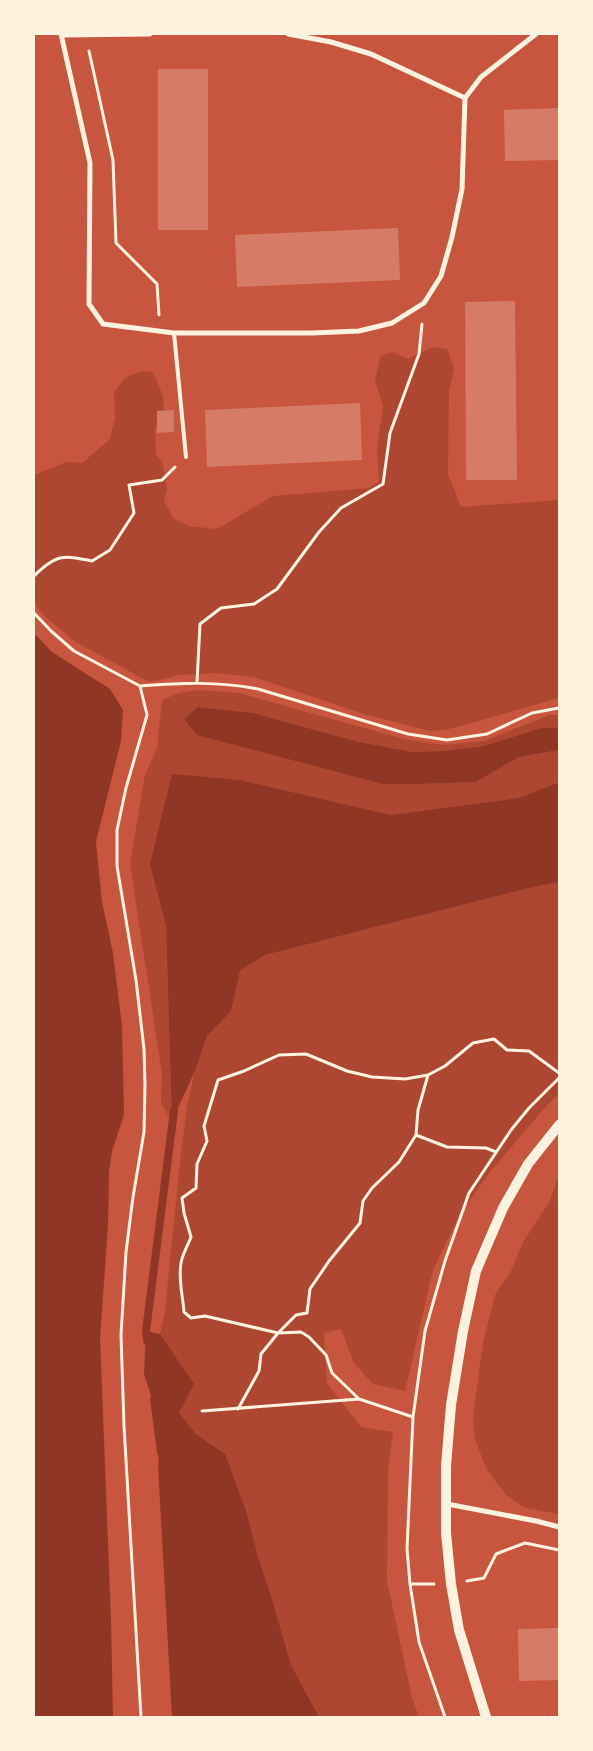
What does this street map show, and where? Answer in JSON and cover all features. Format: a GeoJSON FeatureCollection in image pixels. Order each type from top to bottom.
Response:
{"type":"FeatureCollection","features":[{"type":"Feature","properties":{"kind":"main road"},"geometry":{"type":"LineString","coordinates":[[486,1717],[459,1630],[451,1584],[446,1533],[446,1466],[451,1406],[463,1331],[476,1271],[503,1208],[528,1164],[559,1125]]}},
{"type":"Feature","properties":{"kind":"street"},"geometry":{"type":"LineString","coordinates":[[150,34],[62,35],[90,163],[89,304],[103,324],[174,333],[359,331],[392,324],[424,303],[440,276],[452,237],[462,188],[465,98],[481,77],[536,34]]}},
{"type":"Feature","properties":{"kind":"street"},"geometry":{"type":"LineString","coordinates":[[288,34],[331,42],[370,54],[465,98]]}},
{"type":"Feature","properties":{"kind":"street"},"geometry":{"type":"LineString","coordinates":[[446,1504],[536,1521],[559,1528]]}},
{"type":"Feature","properties":{"kind":"lane"},"geometry":{"type":"LineString","coordinates":[[174,333],[186,457]]}},
{"type":"Feature","properties":{"kind":"path"},"geometry":{"type":"LineString","coordinates":[[86,35],[113,160],[116,243],[157,284],[159,331]]}},
{"type":"Feature","properties":{"kind":"path"},"geometry":{"type":"LineString","coordinates":[[196,682],[200,624],[220,608],[254,604],[277,589],[319,532],[341,508],[383,484],[390,433],[419,354],[424,303]]}},
{"type":"Feature","properties":{"kind":"path"},"geometry":{"type":"LineString","coordinates":[[34,576],[47,563],[66,556],[92,561],[110,550],[134,513],[130,485],[162,480],[186,457]]}},
{"type":"Feature","properties":{"kind":"path"},"geometry":{"type":"LineString","coordinates":[[34,612],[74,652],[140,686],[196,682],[234,684],[258,689],[408,734],[447,740],[487,734],[532,713],[559,708]]}},
{"type":"Feature","properties":{"kind":"path"},"geometry":{"type":"LineString","coordinates":[[140,686],[147,716],[126,788],[118,830],[116,866],[136,980],[146,1086],[144,1132],[128,1234],[120,1336],[124,1436],[141,1717]]}},
{"type":"Feature","properties":{"kind":"path"},"geometry":{"type":"LineString","coordinates":[[359,1399],[332,1373],[326,1355],[309,1337],[301,1332],[278,1333],[204,1316],[191,1318],[184,1312],[184,1300],[180,1290],[181,1262],[191,1237],[182,1198],[196,1188],[197,1164],[207,1141],[204,1126],[218,1080],[244,1071],[279,1055],[306,1054],[347,1071],[372,1077],[405,1078],[428,1075],[445,1066],[473,1043],[494,1039],[507,1050],[530,1050],[559,1073]]}},
{"type":"Feature","properties":{"kind":"path"},"geometry":{"type":"LineString","coordinates":[[238,1409],[259,1371],[261,1354],[296,1315],[307,1313],[310,1289],[329,1261],[360,1223],[363,1201],[372,1188],[400,1162],[416,1135],[418,1110],[428,1075]]}},
{"type":"Feature","properties":{"kind":"path"},"geometry":{"type":"LineString","coordinates":[[416,1135],[447,1147],[486,1148],[496,1152]]}},
{"type":"Feature","properties":{"kind":"path"},"geometry":{"type":"LineString","coordinates":[[202,1411],[359,1399],[412,1417]]}},
{"type":"Feature","properties":{"kind":"path"},"geometry":{"type":"LineString","coordinates":[[410,1584],[451,1584],[484,1578],[496,1554],[525,1543],[559,1550]]}},
{"type":"Feature","properties":{"kind":"shaded area"},"geometry":{"type":"Polygon","coordinates":[[[433,347],[447,349],[454,368],[449,392],[448,474],[461,507],[559,500],[559,698],[445,730],[430,731],[367,715],[253,677],[216,673],[178,675],[149,682],[76,642],[44,616],[34,601],[34,475],[66,462],[82,463],[110,439],[115,417],[114,392],[125,378],[141,371],[153,372],[163,396],[164,415],[155,427],[156,455],[162,461],[167,488],[164,500],[173,518],[188,526],[217,529],[273,496],[369,488],[379,482],[377,447],[383,406],[375,381],[380,357],[392,352],[408,359],[433,347]]]}},
{"type":"Feature","properties":{"kind":"shaded area"},"geometry":{"type":"Polygon","coordinates":[[[34,633],[52,652],[110,689],[123,710],[121,741],[96,842],[102,902],[113,953],[122,1026],[124,1115],[112,1151],[109,1172],[108,1226],[100,1338],[113,1717],[34,1717],[34,633]]]}},
{"type":"Feature","properties":{"kind":"shaded area"},"geometry":{"type":"Polygon","coordinates":[[[199,690],[239,693],[404,739],[444,745],[484,741],[550,715],[559,715],[559,728],[541,728],[484,746],[443,751],[412,752],[359,742],[253,713],[199,707],[383,784],[476,782],[519,757],[559,750],[559,783],[519,798],[391,815],[240,780],[172,775],[151,864],[166,926],[172,1121],[161,1104],[162,1074],[130,864],[145,775],[157,748],[162,700],[179,693],[199,690]]]}},
{"type":"Feature","properties":{"kind":"shaded area"},"geometry":{"type":"Polygon","coordinates":[[[198,707],[253,713],[359,742],[412,752],[443,751],[484,746],[541,728],[559,728],[559,750],[519,757],[476,782],[383,784],[197,735],[184,719],[198,707]]]}},
{"type":"Feature","properties":{"kind":"shaded area"},"geometry":{"type":"Polygon","coordinates":[[[172,774],[240,780],[391,815],[519,798],[559,783],[559,882],[265,955],[240,971],[231,1011],[207,1036],[195,1071],[172,1121],[166,926],[150,864],[172,774]]]}},
{"type":"Feature","properties":{"kind":"shaded area"},"geometry":{"type":"Polygon","coordinates":[[[559,882],[559,1094],[548,1104],[490,1172],[460,1214],[433,1270],[405,1391],[373,1384],[354,1363],[341,1329],[324,1333],[327,1383],[361,1427],[393,1432],[388,1470],[387,1581],[412,1698],[419,1717],[319,1717],[291,1665],[269,1589],[225,1454],[196,1434],[179,1413],[193,1384],[160,1334],[165,1311],[187,1107],[195,1071],[207,1036],[231,1011],[240,971],[265,955],[559,882]]]}},
{"type":"Feature","properties":{"kind":"shaded area"},"geometry":{"type":"Polygon","coordinates":[[[559,1175],[559,1514],[525,1508],[506,1495],[486,1468],[475,1439],[473,1416],[483,1343],[495,1295],[511,1271],[522,1244],[549,1202],[559,1175]]]}},
{"type":"Feature","properties":{"kind":"shaded area"},"geometry":{"type":"Polygon","coordinates":[[[146,1331],[160,1334],[194,1384],[179,1413],[196,1434],[225,1454],[246,1511],[291,1665],[319,1717],[172,1717],[158,1466],[161,1424],[144,1375],[146,1331]]]}},
{"type":"Feature","properties":{"kind":"building"},"geometry":{"type":"Polygon","coordinates":[[[158,69],[208,69],[208,230],[158,230],[158,69]]]}},
{"type":"Feature","properties":{"kind":"building"},"geometry":{"type":"Polygon","coordinates":[[[559,108],[559,160],[505,161],[504,110],[559,108]]]}},
{"type":"Feature","properties":{"kind":"building"},"geometry":{"type":"Polygon","coordinates":[[[398,228],[400,280],[237,287],[235,235],[398,228]]]}},
{"type":"Feature","properties":{"kind":"building"},"geometry":{"type":"Polygon","coordinates":[[[515,301],[517,480],[466,480],[465,302],[515,301]]]}},
{"type":"Feature","properties":{"kind":"building"},"geometry":{"type":"Polygon","coordinates":[[[360,403],[362,460],[207,467],[205,410],[360,403]]]}},
{"type":"Feature","properties":{"kind":"building"},"geometry":{"type":"Polygon","coordinates":[[[174,410],[174,432],[157,433],[157,411],[174,410]]]}},
{"type":"Feature","properties":{"kind":"building"},"geometry":{"type":"Polygon","coordinates":[[[559,1628],[559,1680],[519,1681],[518,1629],[559,1628]]]}},
{"type":"Feature","properties":{"kind":"waterway"},"geometry":{"type":"LineString","coordinates":[[147,1340],[146,1331],[174,1111]]}},
{"type":"Feature","properties":{"kind":"waterway"},"geometry":{"type":"LineString","coordinates":[[154,1399],[161,1452]]}}]}
